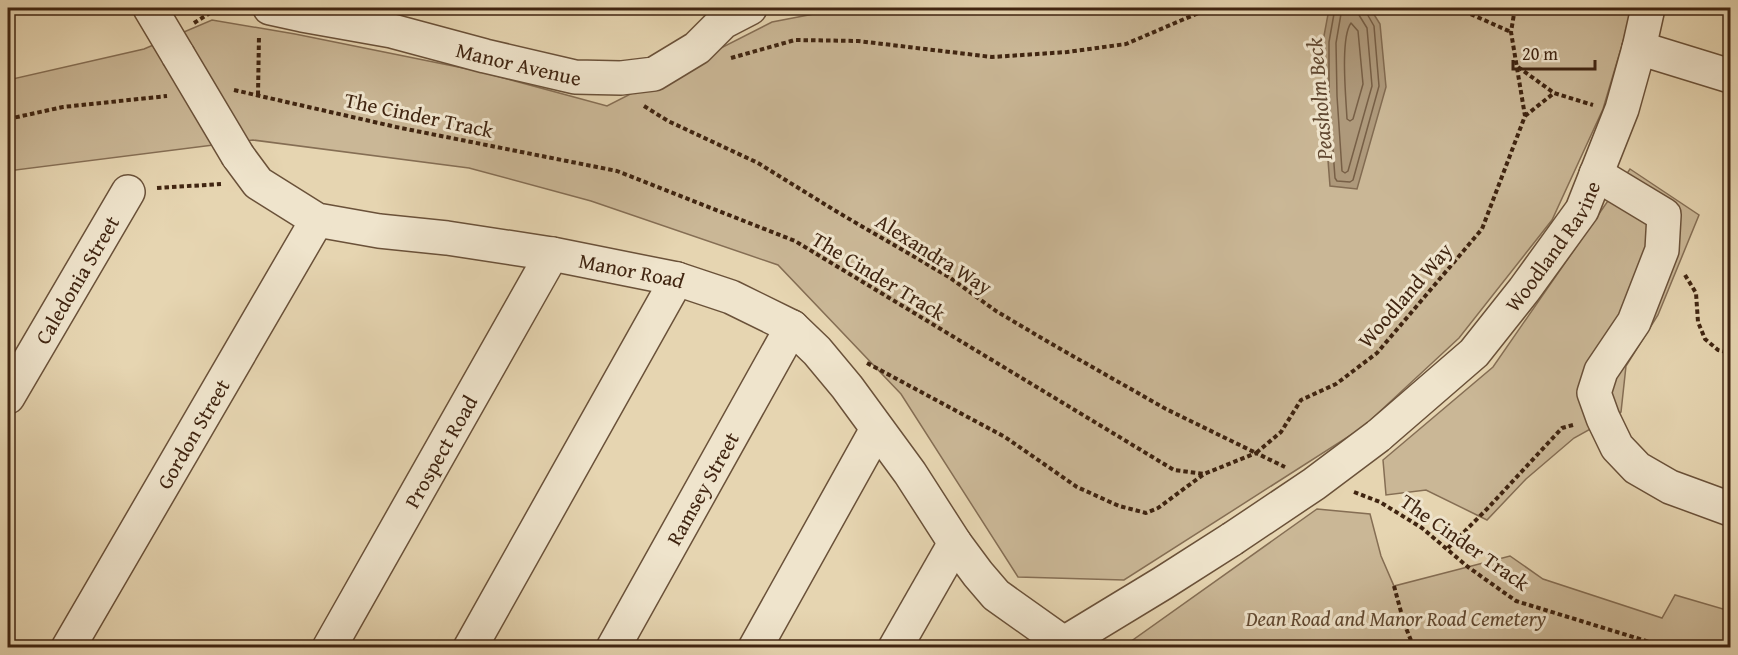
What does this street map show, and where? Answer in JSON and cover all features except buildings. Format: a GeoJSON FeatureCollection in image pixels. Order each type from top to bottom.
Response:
{"type":"FeatureCollection","features":[{"type":"Feature","properties":{"kind":"street","name":"Manor Road"},"geometry":{"type":"LineString","coordinates":[[150,8],[238,156],[258,183],[317,220],[378,231],[447,238],[552,254],[677,279],[731,297],[792,327],[817,351],[847,387],[910,473],[955,543],[996,594],[1060,646]]}},
{"type":"Feature","properties":{"kind":"street","name":"Manor Avenue"},"geometry":{"type":"LineString","coordinates":[[265,18],[302,15],[392,31],[575,77],[621,78],[654,74],[697,48],[723,22],[750,8]]}},
{"type":"Feature","properties":{"kind":"street","name":"Woodland Ravine"},"geometry":{"type":"LineString","coordinates":[[1060,646],[1163,584],[1314,484],[1378,436],[1474,354],[1582,210],[1622,109],[1648,8]]}},
{"type":"Feature","properties":{"kind":"street"},"geometry":{"type":"LineString","coordinates":[[1639,48],[1731,76]]}},
{"type":"Feature","properties":{"kind":"street"},"geometry":{"type":"LineString","coordinates":[[1596,174],[1664,214],[1662,250],[1634,322],[1601,371],[1594,393],[1603,418],[1617,447],[1637,468],[1670,487],[1731,509]]}},
{"type":"Feature","properties":{"kind":"street","name":"Caledonia Street"},"geometry":{"type":"LineString","coordinates":[[8,397],[128,192]]}},
{"type":"Feature","properties":{"kind":"street","name":"Gordon Street"},"geometry":{"type":"LineString","coordinates":[[68,648],[317,220]]}},
{"type":"Feature","properties":{"kind":"street","name":"Prospect Road"},"geometry":{"type":"LineString","coordinates":[[329,648],[552,254]]}},
{"type":"Feature","properties":{"kind":"street"},"geometry":{"type":"LineString","coordinates":[[470,648],[677,279]]}},
{"type":"Feature","properties":{"kind":"street","name":"Ramsey Street"},"geometry":{"type":"LineString","coordinates":[[613,648],[792,327]]}},
{"type":"Feature","properties":{"kind":"street"},"geometry":{"type":"LineString","coordinates":[[755,648],[877,429]]}},
{"type":"Feature","properties":{"kind":"street"},"geometry":{"type":"LineString","coordinates":[[895,648],[955,543]]}},
{"type":"Feature","properties":{"kind":"path"},"geometry":{"type":"LineString","coordinates":[[727,60],[795,40],[858,41],[992,57],[1067,52],[1126,44],[1209,8]]}},
{"type":"Feature","properties":{"kind":"path"},"geometry":{"type":"LineString","coordinates":[[1457,8],[1511,32]]}},
{"type":"Feature","properties":{"kind":"path"},"geometry":{"type":"LineString","coordinates":[[1515,8],[1511,32],[1525,116],[1554,93]]}},
{"type":"Feature","properties":{"kind":"path"},"geometry":{"type":"LineString","coordinates":[[258,95],[265,18]]}},
{"type":"Feature","properties":{"kind":"path"},"geometry":{"type":"LineString","coordinates":[[1517,67],[1554,93],[1603,109]]}},
{"type":"Feature","properties":{"kind":"path","name":"The Cinder Track"},"geometry":{"type":"LineString","coordinates":[[228,89],[396,127],[617,171],[795,242],[1174,470],[1204,474],[1256,453]]}},
{"type":"Feature","properties":{"kind":"path"},"geometry":{"type":"LineString","coordinates":[[8,119],[63,107],[169,95]]}},
{"type":"Feature","properties":{"kind":"path","name":"Alexandra Way"},"geometry":{"type":"LineString","coordinates":[[638,102],[668,121],[758,163],[949,277],[996,312],[1166,409],[1256,453]]}},
{"type":"Feature","properties":{"kind":"path","name":"Woodland Way"},"geometry":{"type":"LineString","coordinates":[[1256,453],[1281,432],[1301,400],[1336,384],[1377,353],[1482,229],[1525,116]]}},
{"type":"Feature","properties":{"kind":"path"},"geometry":{"type":"LineString","coordinates":[[128,192],[176,186],[258,183]]}},
{"type":"Feature","properties":{"kind":"path"},"geometry":{"type":"LineString","coordinates":[[1662,250],[1685,274],[1696,293],[1698,322],[1705,339],[1718,350],[1731,353]]}},
{"type":"Feature","properties":{"kind":"path"},"geometry":{"type":"LineString","coordinates":[[867,362],[1005,437],[1077,487],[1119,506],[1146,513],[1168,501],[1204,474]]}},
{"type":"Feature","properties":{"kind":"path"},"geometry":{"type":"LineString","coordinates":[[1448,548],[1562,428],[1603,418]]}},
{"type":"Feature","properties":{"kind":"path"},"geometry":{"type":"LineString","coordinates":[[1256,453],[1293,470]]}},
{"type":"Feature","properties":{"kind":"path","name":"The Cinder Track"},"geometry":{"type":"LineString","coordinates":[[1348,490],[1380,502],[1422,528],[1468,567],[1516,601],[1669,648]]}},
{"type":"Feature","properties":{"kind":"path"},"geometry":{"type":"LineString","coordinates":[[1394,586],[1404,623],[1414,648]]}},
{"type":"Feature","properties":{"kind":"green space"},"geometry":{"type":"Polygon","coordinates":[[[845,8],[1633,8],[1603,109],[1552,220],[1459,338],[1362,428],[1124,580],[1018,577],[901,394],[778,265],[591,201],[469,168],[253,140],[8,171],[8,80],[144,49],[212,20],[295,34],[478,71],[607,106],[772,22],[845,8]]]}},
{"type":"Feature","properties":{"kind":"green space"},"geometry":{"type":"Polygon","coordinates":[[[1630,169],[1699,215],[1658,315],[1626,366],[1621,412],[1574,438],[1526,479],[1487,520],[1426,490],[1386,495],[1383,460],[1493,367],[1630,169]]]}},
{"type":"Feature","properties":{"kind":"green space","name":"Dean Road and Manor Road Cemetery"},"geometry":{"type":"Polygon","coordinates":[[[1317,509],[1370,514],[1381,556],[1394,586],[1510,556],[1543,579],[1662,618],[1675,595],[1730,611],[1730,647],[1123,647],[1317,509]]]}},
{"type":"Feature","properties":{"kind":"water"},"geometry":{"type":"Polygon","coordinates":[[[1370,8],[1380,24],[1386,87],[1357,189],[1330,186],[1323,96],[1323,41],[1329,9],[1370,8]]]}},
{"type":"Feature","properties":{"kind":"water label","name":"Peasholm Beck"},"geometry":{"type":"Point","coordinates":[1319,99]}}]}
